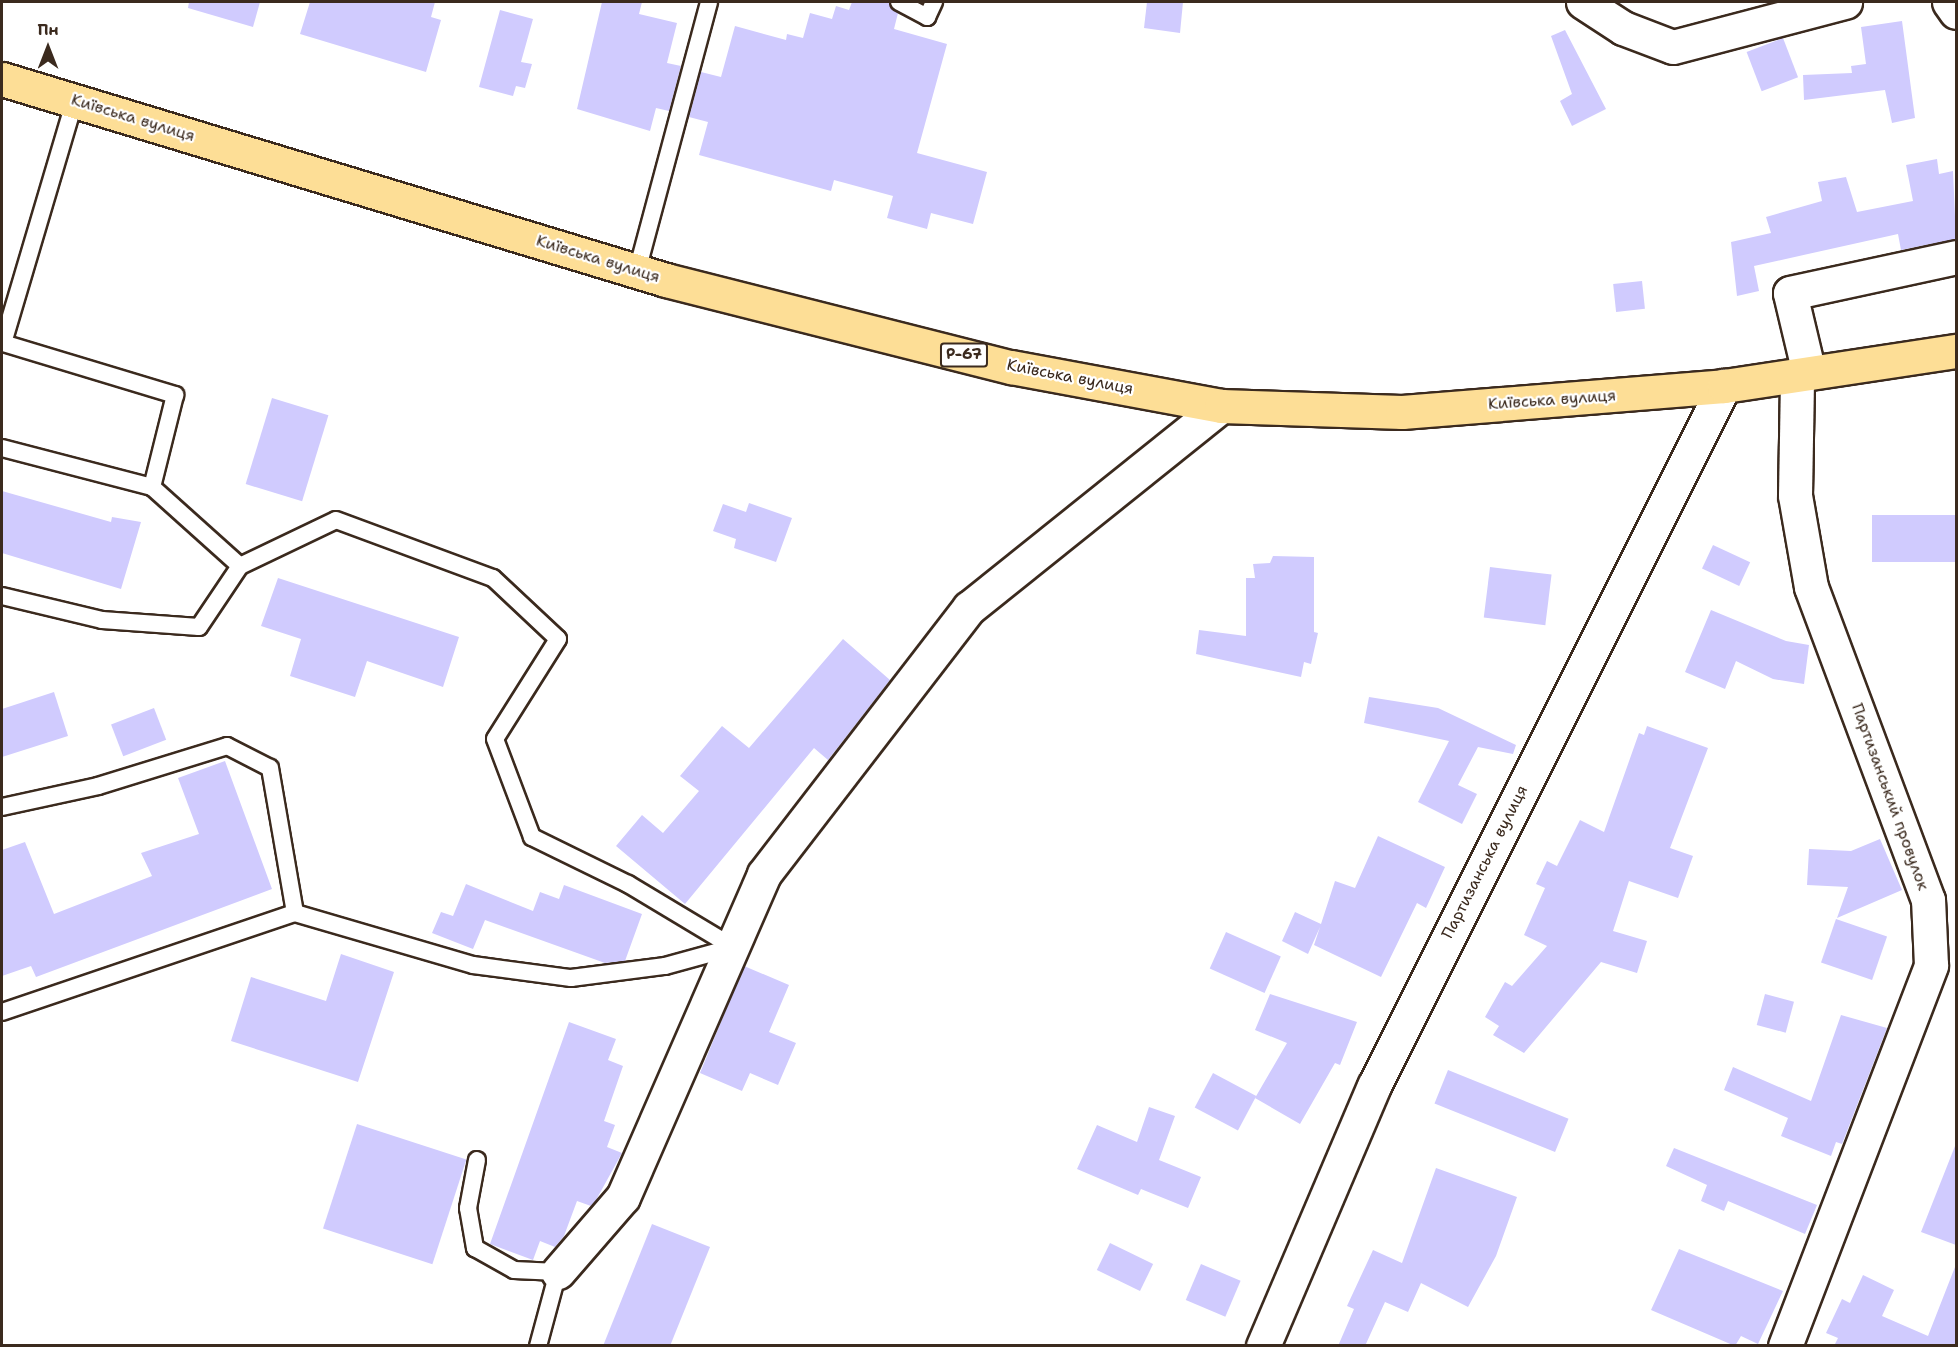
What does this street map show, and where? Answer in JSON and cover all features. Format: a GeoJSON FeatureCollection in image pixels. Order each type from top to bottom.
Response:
{"type":"FeatureCollection","features":[{"type":"Feature","properties":{"kind":"main road","name":"Київська вулиця"},"geometry":{"type":"LineString","coordinates":[[2,79],[637,271],[1011,367],[1221,406],[1401,412],[1724,386],[1956,351]]}},
{"type":"Feature","properties":{"kind":"street"},"geometry":{"type":"LineString","coordinates":[[1583,2],[1623,28],[1673,47],[1845,2]]}},
{"type":"Feature","properties":{"kind":"street"},"geometry":{"type":"LineString","coordinates":[[1949,2],[1956,12]]}},
{"type":"Feature","properties":{"kind":"street","name":"Партизанський провулок"},"geometry":{"type":"LineString","coordinates":[[1785,1346],[1931,965],[1928,900],[1811,587],[1795,495],[1803,374],[1790,293],[1956,257]]}},
{"type":"Feature","properties":{"kind":"street","name":"Партизанська вулиця"},"geometry":{"type":"LineString","coordinates":[[1263,1346],[1374,1086],[1724,386]]}},
{"type":"Feature","properties":{"kind":"street"},"geometry":{"type":"LineString","coordinates":[[558,1272],[623,1197],[764,874],[969,608],[1221,406]]}},
{"type":"Feature","properties":{"kind":"lane"},"geometry":{"type":"LineString","coordinates":[[637,271],[709,2]]}},
{"type":"Feature","properties":{"kind":"lane"},"geometry":{"type":"LineString","coordinates":[[899,2],[927,17],[934,2]]}},
{"type":"Feature","properties":{"kind":"lane"},"geometry":{"type":"LineString","coordinates":[[75,100],[3,343],[175,395],[152,487]]}},
{"type":"Feature","properties":{"kind":"lane"},"geometry":{"type":"LineString","coordinates":[[2,448],[152,487],[240,566]]}},
{"type":"Feature","properties":{"kind":"lane"},"geometry":{"type":"LineString","coordinates":[[2,596],[102,620],[200,627],[240,566],[336,520],[493,578],[558,639],[495,740],[532,837],[628,884],[733,947]]}},
{"type":"Feature","properties":{"kind":"lane"},"geometry":{"type":"LineString","coordinates":[[2,807],[98,786],[226,746],[270,768],[295,913]]}},
{"type":"Feature","properties":{"kind":"lane"},"geometry":{"type":"LineString","coordinates":[[2,1012],[295,913],[473,965],[571,978],[665,966],[733,947]]}},
{"type":"Feature","properties":{"kind":"lane"},"geometry":{"type":"LineString","coordinates":[[477,1160],[468,1208],[475,1248],[514,1270],[558,1272],[538,1346]]}},
{"type":"Feature","properties":{"kind":"building"},"geometry":{"type":"Polygon","coordinates":[[[189,2],[260,2],[253,27],[188,8],[189,2]]]}},
{"type":"Feature","properties":{"kind":"building"},"geometry":{"type":"Polygon","coordinates":[[[310,2],[435,2],[431,17],[441,20],[426,72],[300,34],[310,2]]]}},
{"type":"Feature","properties":{"kind":"building"},"geometry":{"type":"Polygon","coordinates":[[[602,2],[642,2],[639,14],[677,23],[667,63],[681,66],[669,111],[656,108],[650,131],[577,109],[602,2]]]}},
{"type":"Feature","properties":{"kind":"building"},"geometry":{"type":"Polygon","coordinates":[[[852,2],[889,2],[898,13],[894,29],[947,44],[917,153],[987,172],[973,224],[931,213],[927,229],[887,218],[893,196],[834,180],[831,191],[699,155],[708,122],[689,117],[701,72],[721,77],[735,26],[786,40],[787,34],[803,38],[810,13],[832,19],[836,6],[849,10],[852,2]]]}},
{"type":"Feature","properties":{"kind":"building"},"geometry":{"type":"Polygon","coordinates":[[[1147,2],[1183,2],[1180,33],[1144,28],[1147,2]]]}},
{"type":"Feature","properties":{"kind":"building"},"geometry":{"type":"Polygon","coordinates":[[[500,10],[533,19],[521,62],[532,64],[525,88],[516,86],[513,96],[479,87],[500,10]]]}},
{"type":"Feature","properties":{"kind":"building"},"geometry":{"type":"Polygon","coordinates":[[[1902,21],[1915,118],[1892,123],[1885,90],[1804,100],[1803,75],[1852,73],[1851,66],[1866,64],[1861,27],[1902,21]]]}},
{"type":"Feature","properties":{"kind":"building"},"geometry":{"type":"Polygon","coordinates":[[[1565,30],[1606,109],[1572,126],[1560,101],[1572,94],[1551,36],[1565,30]]]}},
{"type":"Feature","properties":{"kind":"building"},"geometry":{"type":"Polygon","coordinates":[[[1783,38],[1798,77],[1762,91],[1747,52],[1783,38]]]}},
{"type":"Feature","properties":{"kind":"building"},"geometry":{"type":"Polygon","coordinates":[[[1937,159],[1939,174],[1953,171],[1956,239],[1901,250],[1898,234],[1754,266],[1759,291],[1737,296],[1731,242],[1771,233],[1766,217],[1822,201],[1818,182],[1846,177],[1857,212],[1913,201],[1906,165],[1937,159]]]}},
{"type":"Feature","properties":{"kind":"building"},"geometry":{"type":"Polygon","coordinates":[[[1642,281],[1645,309],[1616,312],[1613,284],[1642,281]]]}},
{"type":"Feature","properties":{"kind":"building"},"geometry":{"type":"Polygon","coordinates":[[[272,398],[328,415],[302,501],[246,484],[272,398]]]}},
{"type":"Feature","properties":{"kind":"building"},"geometry":{"type":"Polygon","coordinates":[[[2,491],[111,522],[112,517],[141,522],[121,589],[2,553],[2,491]]]}},
{"type":"Feature","properties":{"kind":"building"},"geometry":{"type":"Polygon","coordinates":[[[749,503],[792,518],[776,562],[734,548],[736,539],[713,531],[723,504],[746,512],[749,503]]]}},
{"type":"Feature","properties":{"kind":"building"},"geometry":{"type":"Polygon","coordinates":[[[1872,515],[1956,515],[1956,562],[1872,562],[1872,515]]]}},
{"type":"Feature","properties":{"kind":"building"},"geometry":{"type":"Polygon","coordinates":[[[1713,545],[1750,562],[1739,586],[1702,569],[1713,545]]]}},
{"type":"Feature","properties":{"kind":"building"},"geometry":{"type":"Polygon","coordinates":[[[1273,556],[1314,557],[1314,632],[1318,633],[1311,664],[1304,662],[1301,677],[1196,654],[1199,630],[1246,636],[1246,578],[1255,578],[1253,564],[1270,563],[1273,556]]]}},
{"type":"Feature","properties":{"kind":"building"},"geometry":{"type":"Polygon","coordinates":[[[1490,567],[1552,575],[1545,625],[1484,618],[1490,567]]]}},
{"type":"Feature","properties":{"kind":"building"},"geometry":{"type":"Polygon","coordinates":[[[278,578],[459,637],[443,687],[367,661],[355,697],[290,676],[301,639],[261,626],[278,578]]]}},
{"type":"Feature","properties":{"kind":"building"},"geometry":{"type":"Polygon","coordinates":[[[1711,610],[1786,641],[1809,645],[1804,684],[1773,679],[1736,661],[1725,689],[1685,672],[1711,610]]]}},
{"type":"Feature","properties":{"kind":"building"},"geometry":{"type":"Polygon","coordinates":[[[843,639],[890,680],[828,760],[814,748],[685,904],[616,846],[642,815],[663,833],[699,791],[680,776],[722,726],[749,748],[843,639]]]}},
{"type":"Feature","properties":{"kind":"building"},"geometry":{"type":"Polygon","coordinates":[[[54,692],[68,736],[2,757],[2,709],[54,692]]]}},
{"type":"Feature","properties":{"kind":"building"},"geometry":{"type":"Polygon","coordinates":[[[1369,697],[1438,708],[1516,745],[1513,754],[1478,747],[1458,785],[1477,794],[1462,824],[1418,802],[1449,741],[1364,723],[1369,697]]]}},
{"type":"Feature","properties":{"kind":"building"},"geometry":{"type":"Polygon","coordinates":[[[154,708],[166,740],[123,756],[111,724],[154,708]]]}},
{"type":"Feature","properties":{"kind":"building"},"geometry":{"type":"Polygon","coordinates":[[[1647,726],[1708,748],[1670,848],[1693,856],[1678,898],[1629,881],[1613,931],[1647,941],[1637,973],[1601,962],[1524,1053],[1493,1035],[1499,1026],[1485,1017],[1505,982],[1512,986],[1547,946],[1524,935],[1545,888],[1536,884],[1547,861],[1557,866],[1580,820],[1604,832],[1639,733],[1644,735],[1647,726]]]}},
{"type":"Feature","properties":{"kind":"building"},"geometry":{"type":"Polygon","coordinates":[[[225,761],[272,889],[36,977],[31,966],[2,976],[2,850],[25,842],[54,914],[152,876],[141,853],[199,834],[178,778],[225,761]]]}},
{"type":"Feature","properties":{"kind":"building"},"geometry":{"type":"Polygon","coordinates":[[[1378,836],[1445,867],[1426,908],[1417,903],[1381,977],[1314,945],[1320,927],[1308,954],[1282,941],[1295,912],[1321,924],[1335,881],[1355,888],[1378,836]]]}},
{"type":"Feature","properties":{"kind":"building"},"geometry":{"type":"Polygon","coordinates":[[[1880,839],[1902,890],[1837,918],[1848,887],[1807,885],[1809,849],[1851,851],[1880,839]]]}},
{"type":"Feature","properties":{"kind":"building"},"geometry":{"type":"Polygon","coordinates":[[[466,884],[533,911],[540,892],[559,899],[564,885],[642,914],[625,961],[605,963],[485,920],[473,949],[432,933],[441,912],[453,916],[466,884]]]}},
{"type":"Feature","properties":{"kind":"building"},"geometry":{"type":"Polygon","coordinates":[[[1836,919],[1887,937],[1872,980],[1821,962],[1836,919]]]}},
{"type":"Feature","properties":{"kind":"building"},"geometry":{"type":"Polygon","coordinates":[[[1226,932],[1281,956],[1265,993],[1210,969],[1226,932]]]}},
{"type":"Feature","properties":{"kind":"building"},"geometry":{"type":"Polygon","coordinates":[[[341,954],[394,972],[358,1082],[231,1041],[251,977],[326,1001],[341,954]]]}},
{"type":"Feature","properties":{"kind":"building"},"geometry":{"type":"Polygon","coordinates":[[[744,966],[789,985],[769,1032],[796,1043],[778,1085],[750,1073],[742,1091],[700,1073],[744,966]]]}},
{"type":"Feature","properties":{"kind":"building"},"geometry":{"type":"Polygon","coordinates":[[[1270,994],[1357,1022],[1340,1065],[1335,1063],[1300,1124],[1255,1098],[1287,1043],[1255,1030],[1270,994]]]}},
{"type":"Feature","properties":{"kind":"building"},"geometry":{"type":"Polygon","coordinates":[[[1765,994],[1794,1002],[1786,1033],[1757,1025],[1765,994]]]}},
{"type":"Feature","properties":{"kind":"building"},"geometry":{"type":"Polygon","coordinates":[[[1841,1015],[1887,1028],[1842,1144],[1836,1142],[1831,1156],[1781,1136],[1788,1118],[1724,1090],[1733,1067],[1811,1101],[1841,1015]]]}},
{"type":"Feature","properties":{"kind":"building"},"geometry":{"type":"Polygon","coordinates":[[[569,1022],[616,1039],[608,1060],[623,1066],[604,1121],[615,1125],[607,1147],[622,1153],[596,1200],[591,1206],[577,1201],[564,1236],[555,1247],[540,1241],[533,1260],[490,1244],[569,1022]]]}},
{"type":"Feature","properties":{"kind":"building"},"geometry":{"type":"Polygon","coordinates":[[[1448,1070],[1569,1119],[1555,1152],[1435,1103],[1448,1070]]]}},
{"type":"Feature","properties":{"kind":"building"},"geometry":{"type":"Polygon","coordinates":[[[1213,1073],[1256,1096],[1238,1130],[1195,1107],[1213,1073]]]}},
{"type":"Feature","properties":{"kind":"building"},"geometry":{"type":"Polygon","coordinates":[[[1149,1107],[1175,1116],[1159,1160],[1201,1177],[1188,1208],[1141,1189],[1138,1195],[1077,1169],[1097,1125],[1137,1142],[1149,1107]]]}},
{"type":"Feature","properties":{"kind":"building"},"geometry":{"type":"Polygon","coordinates":[[[357,1124],[466,1160],[432,1264],[323,1229],[357,1124]]]}},
{"type":"Feature","properties":{"kind":"building"},"geometry":{"type":"Polygon","coordinates":[[[1956,1146],[1956,1245],[1921,1232],[1956,1146]]]}},
{"type":"Feature","properties":{"kind":"building"},"geometry":{"type":"Polygon","coordinates":[[[1674,1148],[1817,1205],[1805,1234],[1728,1201],[1724,1211],[1701,1201],[1707,1185],[1666,1166],[1674,1148]]]}},
{"type":"Feature","properties":{"kind":"building"},"geometry":{"type":"Polygon","coordinates":[[[1436,1168],[1517,1197],[1496,1256],[1468,1307],[1421,1283],[1408,1312],[1385,1302],[1365,1346],[1338,1346],[1354,1309],[1347,1306],[1373,1250],[1402,1263],[1436,1168]]]}},
{"type":"Feature","properties":{"kind":"building"},"geometry":{"type":"Polygon","coordinates":[[[652,1224],[710,1247],[670,1346],[603,1346],[652,1224]]]}},
{"type":"Feature","properties":{"kind":"building"},"geometry":{"type":"Polygon","coordinates":[[[1110,1243],[1153,1264],[1140,1291],[1097,1270],[1110,1243]]]}},
{"type":"Feature","properties":{"kind":"building"},"geometry":{"type":"Polygon","coordinates":[[[1679,1249],[1783,1291],[1758,1344],[1741,1336],[1735,1346],[1651,1310],[1679,1249]]]}},
{"type":"Feature","properties":{"kind":"building"},"geometry":{"type":"Polygon","coordinates":[[[1201,1264],[1241,1281],[1225,1317],[1186,1300],[1201,1264]]]}},
{"type":"Feature","properties":{"kind":"building"},"geometry":{"type":"Polygon","coordinates":[[[1955,1267],[1956,1346],[1834,1346],[1838,1338],[1826,1333],[1842,1299],[1850,1303],[1863,1275],[1894,1290],[1882,1316],[1928,1336],[1955,1267]]]}}]}
